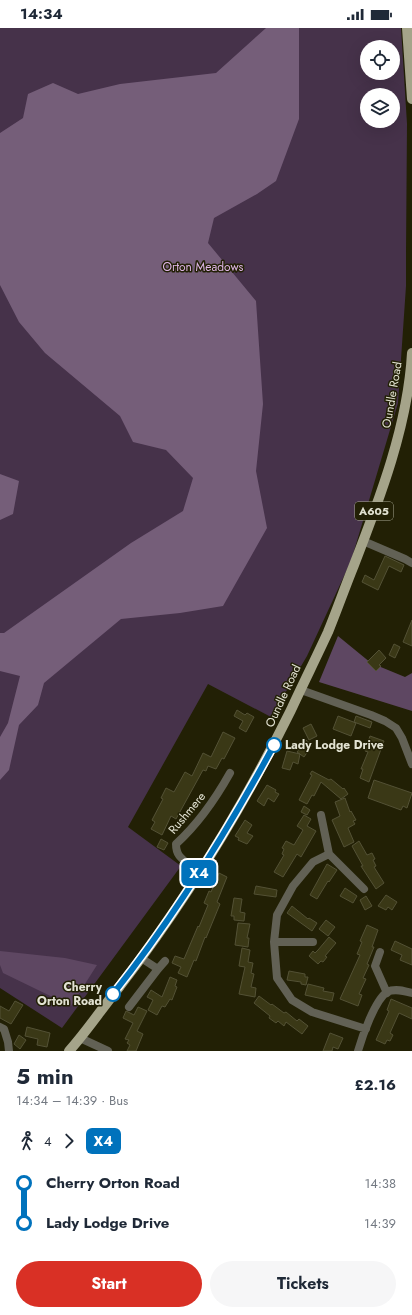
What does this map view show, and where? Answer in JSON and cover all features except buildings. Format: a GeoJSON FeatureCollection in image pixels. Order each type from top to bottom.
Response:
{"type":"FeatureCollection","features":[{"type":"Feature","properties":{"kind":"main road"},"geometry":{"type":"LineString","coordinates":[[407,28],[412,99]]}},
{"type":"Feature","properties":{"kind":"main road","name":"Oundle Road"},"geometry":{"type":"LineString","coordinates":[[69,1051],[141,958],[192,884],[226,830],[273,746],[301,690],[327,632],[364,541],[385,480],[409,407],[412,353]]}},
{"type":"Feature","properties":{"kind":"street"},"geometry":{"type":"LineString","coordinates":[[364,541],[412,563]]}},
{"type":"Feature","properties":{"kind":"street"},"geometry":{"type":"LineString","coordinates":[[301,690],[371,716],[396,728],[402,738],[412,764]]}},
{"type":"Feature","properties":{"kind":"street","name":"Rushmere"},"geometry":{"type":"LineString","coordinates":[[191,866],[180,858],[176,850],[176,844],[218,795],[230,773]]}},
{"type":"Feature","properties":{"kind":"street"},"geometry":{"type":"LineString","coordinates":[[321,815],[329,854],[364,889]]}},
{"type":"Feature","properties":{"kind":"street"},"geometry":{"type":"LineString","coordinates":[[329,854],[313,862],[293,886],[277,915],[274,942],[277,978],[292,1000],[312,1012],[366,1029]]}},
{"type":"Feature","properties":{"kind":"street"},"geometry":{"type":"LineString","coordinates":[[274,942],[313,942]]}},
{"type":"Feature","properties":{"kind":"street"},"geometry":{"type":"LineString","coordinates":[[380,952],[375,966],[387,992]]}},
{"type":"Feature","properties":{"kind":"street"},"geometry":{"type":"LineString","coordinates":[[141,958],[158,969]]}},
{"type":"Feature","properties":{"kind":"street"},"geometry":{"type":"LineString","coordinates":[[129,1007],[165,961]]}},
{"type":"Feature","properties":{"kind":"street"},"geometry":{"type":"LineString","coordinates":[[358,1051],[375,1006],[387,992],[396,990],[412,993]]}},
{"type":"Feature","properties":{"kind":"street"},"geometry":{"type":"LineString","coordinates":[[0,1027],[4,1029],[9,1051]]}},
{"type":"Feature","properties":{"kind":"street"},"geometry":{"type":"LineString","coordinates":[[80,1038],[108,1051]]}},
{"type":"Feature","properties":{"kind":"green space","name":"Orton Meadows"},"geometry":{"type":"Polygon","coordinates":[[[0,28],[401,28],[407,124],[406,286],[398,403],[351,561],[307,656],[271,717],[208,684],[128,827],[181,866],[62,1028],[0,988],[0,28]]]}},
{"type":"Feature","properties":{"kind":"shaded area"},"geometry":{"type":"Polygon","coordinates":[[[266,28],[299,28],[299,119],[276,181],[257,194],[214,218],[208,243],[256,301],[263,404],[256,471],[267,528],[223,606],[180,613],[121,619],[44,683],[38,705],[19,725],[9,770],[0,780],[0,737],[8,723],[20,676],[0,671],[0,633],[4,633],[131,543],[183,511],[193,478],[166,450],[133,442],[120,416],[45,353],[19,322],[0,285],[0,133],[23,118],[28,94],[53,83],[78,94],[120,84],[216,73],[266,28]]]}},
{"type":"Feature","properties":{"kind":"shaded area"},"geometry":{"type":"Polygon","coordinates":[[[0,474],[19,481],[13,514],[0,520],[0,474]]]}},
{"type":"Feature","properties":{"kind":"shaded area"},"geometry":{"type":"Polygon","coordinates":[[[338,636],[371,663],[405,677],[412,673],[412,711],[319,682],[338,636]]]}},
{"type":"Feature","properties":{"kind":"shaded area"},"geometry":{"type":"Polygon","coordinates":[[[0,951],[65,958],[97,965],[71,1006],[3,973],[0,965],[0,951]]]}},
{"type":"Feature","properties":{"kind":"bus line","name":"X4"},"geometry":{"type":"LineString","coordinates":[[113,994],[155,939],[192,884],[226,830],[274,745]]}},
{"type":"Feature","properties":{"kind":"place","name":"Lady Lodge Drive"},"geometry":{"type":"Point","coordinates":[274,745]}},
{"type":"Feature","properties":{"kind":"place","name":"Cherry Orton Road"},"geometry":{"type":"Point","coordinates":[113,994]}}]}
